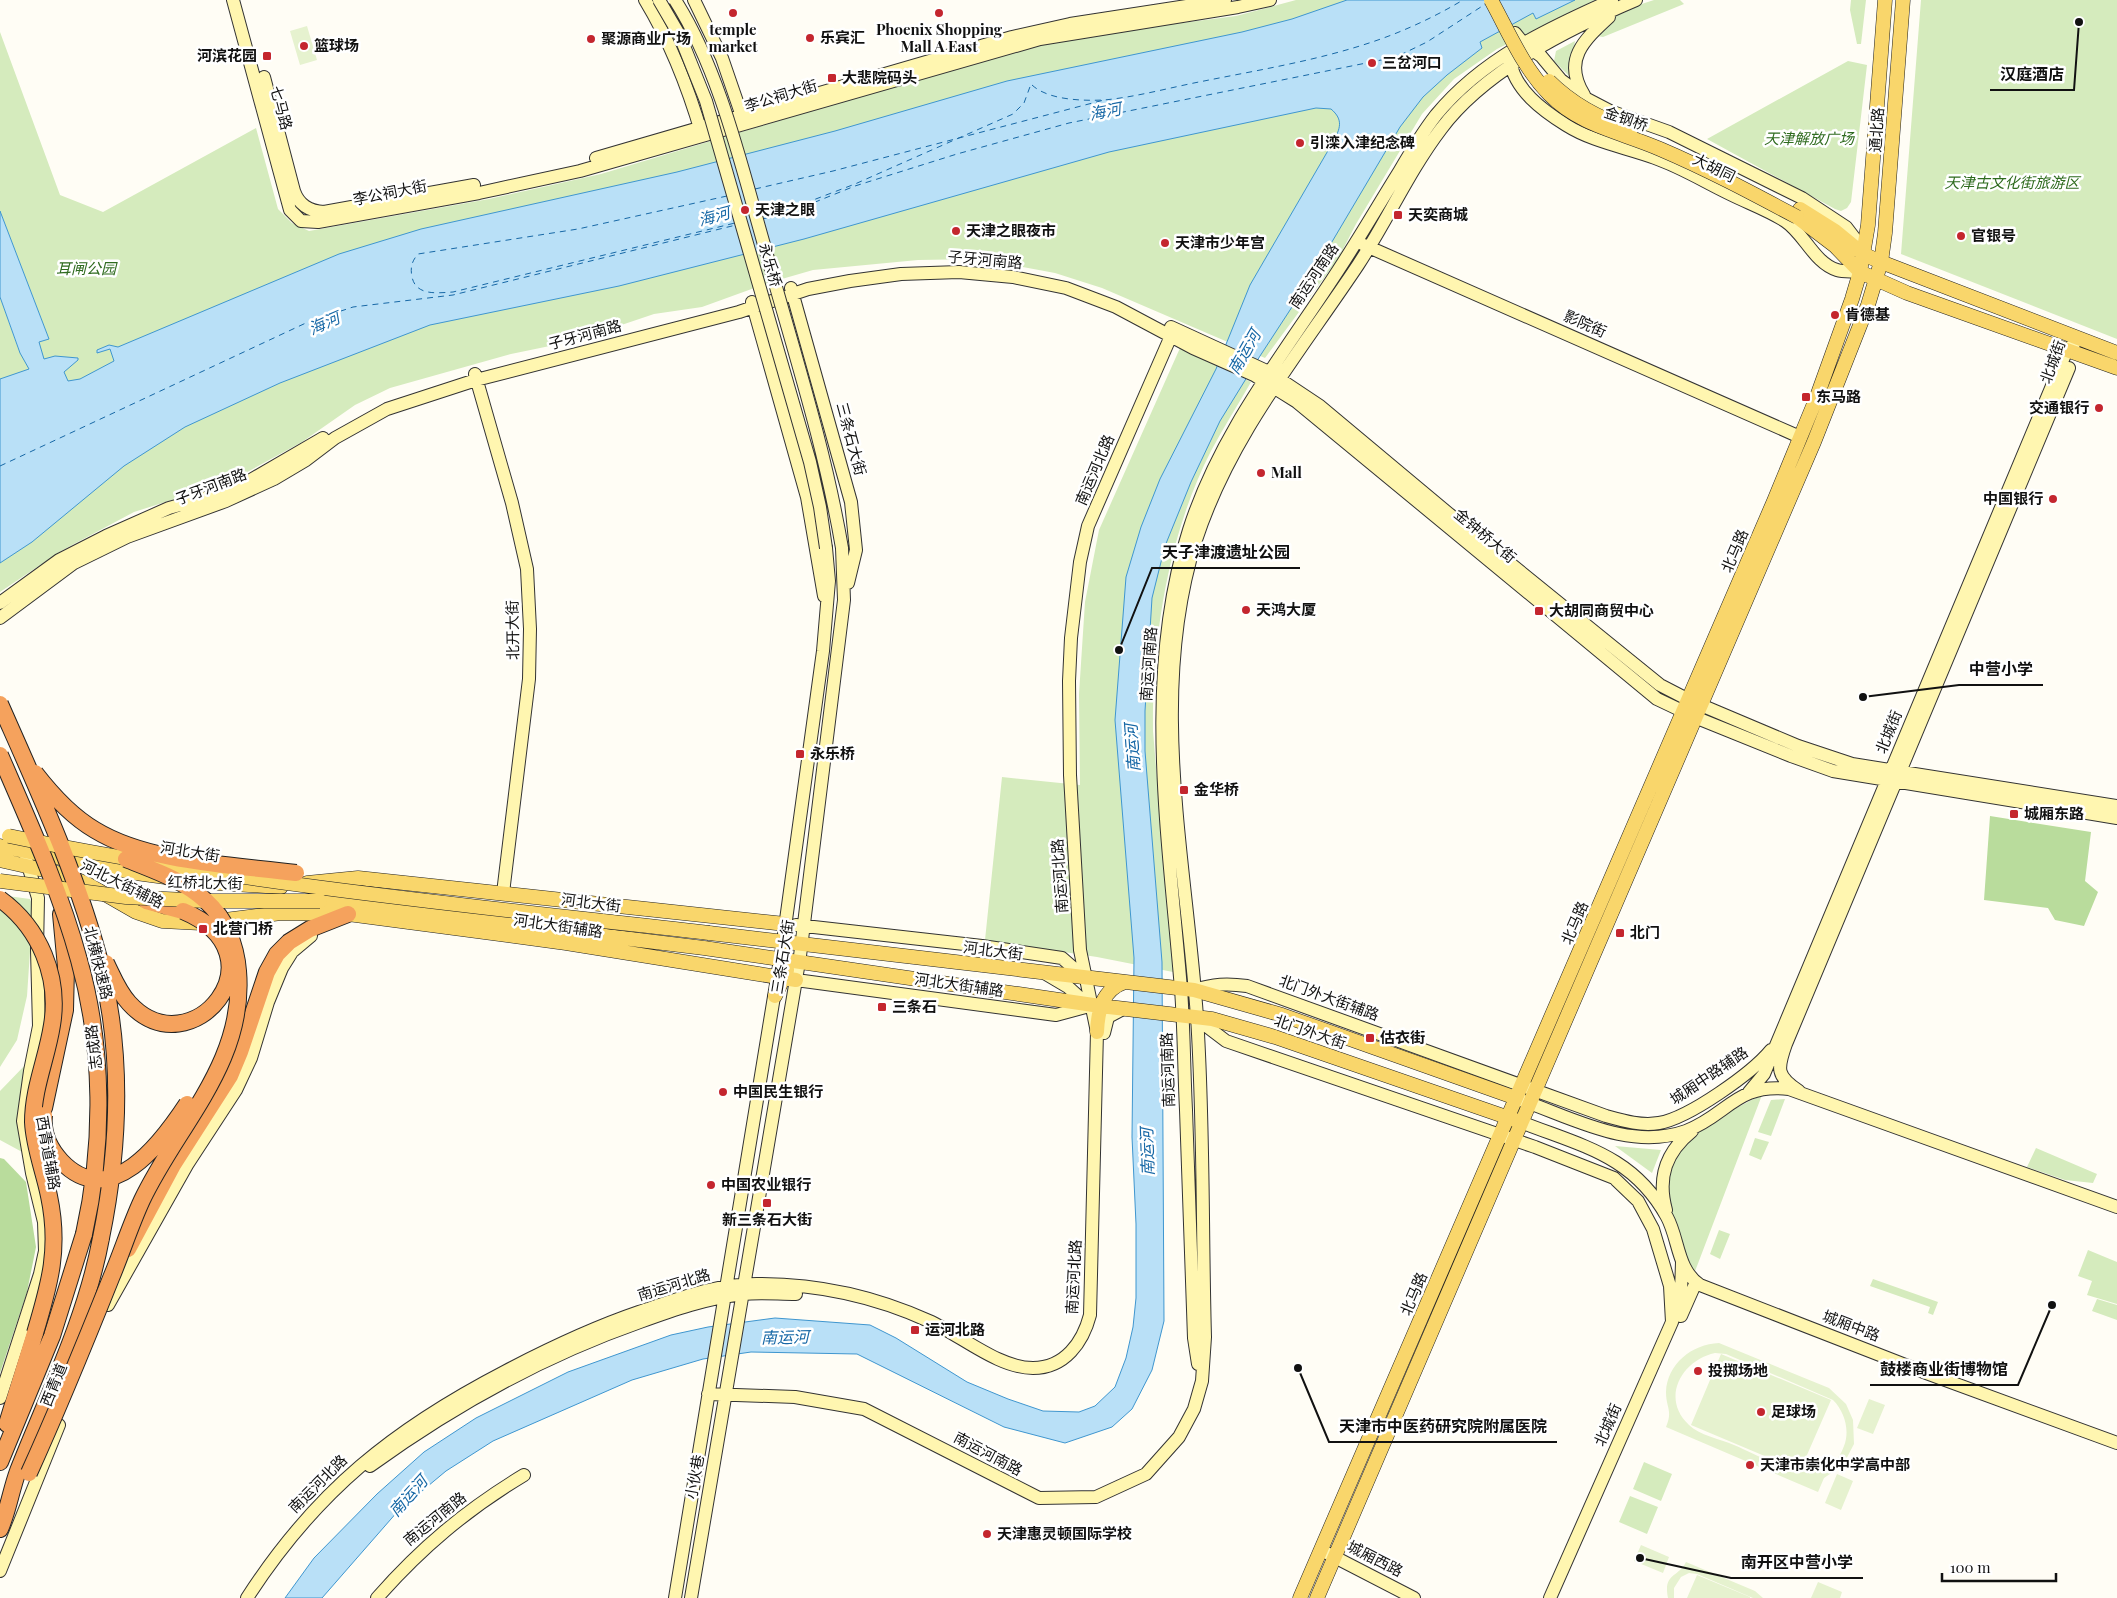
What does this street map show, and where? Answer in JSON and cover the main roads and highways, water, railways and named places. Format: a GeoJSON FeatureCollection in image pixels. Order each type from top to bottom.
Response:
{"type":"FeatureCollection","features":[{"type":"Feature","properties":{"kind":"highway","name":"北横快速路"},"geometry":{"type":"LineString","coordinates":[[0,704],[69,868],[88,923],[107,996],[116,1083],[113,1166],[101,1238]]}},
{"type":"Feature","properties":{"kind":"highway","name":"志成路"},"geometry":{"type":"LineString","coordinates":[[0,755],[60,904],[80,961],[88,1000],[98,1081],[98,1146],[92,1196],[84,1234]]}},
{"type":"Feature","properties":{"kind":"highway"},"geometry":{"type":"LineString","coordinates":[[24,758],[68,810],[90,827],[114,840],[155,853],[296,873]]}},
{"type":"Feature","properties":{"kind":"highway"},"geometry":{"type":"LineString","coordinates":[[3,1523],[29,1473],[112,1277],[142,1199],[221,1067],[235,1026],[239,980],[237,958],[230,935],[223,922],[206,900],[182,884],[126,859]]}},
{"type":"Feature","properties":{"kind":"highway"},"geometry":{"type":"LineString","coordinates":[[88,923],[116,985],[124,998],[138,1012],[153,1020],[173,1023],[187,1022],[207,1012],[220,1000],[228,982],[228,955],[217,933],[205,921],[184,911],[126,897]]}},
{"type":"Feature","properties":{"kind":"highway"},"geometry":{"type":"LineString","coordinates":[[0,899],[16,912],[35,936],[47,960],[54,995],[52,1026],[37,1083],[33,1124],[38,1154],[49,1195],[55,1238],[51,1276],[0,1445]]}},
{"type":"Feature","properties":{"kind":"highway"},"geometry":{"type":"LineString","coordinates":[[60,904],[66,967],[65,1010],[43,1123],[50,1147],[66,1166],[78,1173],[99,1178],[118,1175],[134,1167],[160,1141],[202,1080],[224,1038],[239,980]]}},
{"type":"Feature","properties":{"kind":"highway"},"geometry":{"type":"LineString","coordinates":[[112,1277],[173,1165],[230,1076],[273,961],[281,950],[298,936],[341,917]]}},
{"type":"Feature","properties":{"kind":"highway","name":"西青道"},"geometry":{"type":"LineString","coordinates":[[0,1462],[52,1336],[84,1234]]}},
{"type":"Feature","properties":{"kind":"highway","name":"西青道"},"geometry":{"type":"LineString","coordinates":[[3,1523],[17,1474],[75,1330],[96,1263],[101,1238]]}},
{"type":"Feature","properties":{"kind":"main road","name":"金钢桥"},"geometry":{"type":"LineString","coordinates":[[1491,0],[1527,66],[1549,94],[1570,112],[1609,132],[1662,150],[1798,213]]}},
{"type":"Feature","properties":{"kind":"main road","name":"金钢桥"},"geometry":{"type":"LineString","coordinates":[[1502,0],[1538,69],[1575,104],[1597,116],[1690,153],[1798,213]]}},
{"type":"Feature","properties":{"kind":"main road","name":"通北路"},"geometry":{"type":"LineString","coordinates":[[1863,254],[1885,0]]}},
{"type":"Feature","properties":{"kind":"main road","name":"通北路"},"geometry":{"type":"LineString","coordinates":[[1881,262],[1888,206],[1902,0]]}},
{"type":"Feature","properties":{"kind":"main road"},"geometry":{"type":"LineString","coordinates":[[1798,213],[1835,231],[1863,254],[1881,262],[2117,353]]}},
{"type":"Feature","properties":{"kind":"main road"},"geometry":{"type":"LineString","coordinates":[[1798,213],[1835,246],[1860,272],[1907,293],[2117,368]]}},
{"type":"Feature","properties":{"kind":"main road","name":"北马路"},"geometry":{"type":"LineString","coordinates":[[1693,709],[1849,308],[1860,272],[1863,254]]}},
{"type":"Feature","properties":{"kind":"main road","name":"北马路"},"geometry":{"type":"LineString","coordinates":[[1317,1598],[1532,1096],[1634,844],[1821,425],[1881,262]]}},
{"type":"Feature","properties":{"kind":"main road","name":"河北大街辅路"},"geometry":{"type":"LineString","coordinates":[[3,838],[22,850],[136,873],[202,882],[280,887],[358,878],[757,921],[794,943]]}},
{"type":"Feature","properties":{"kind":"main road","name":"河北大街"},"geometry":{"type":"LineString","coordinates":[[3,838],[254,878],[1182,990]]}},
{"type":"Feature","properties":{"kind":"main road","name":"北马路"},"geometry":{"type":"LineString","coordinates":[[1300,1598],[1373,1434],[1521,1084],[1634,844]]}},
{"type":"Feature","properties":{"kind":"main road"},"geometry":{"type":"LineString","coordinates":[[0,860],[28,865]]}},
{"type":"Feature","properties":{"kind":"main road"},"geometry":{"type":"LineString","coordinates":[[0,865],[28,865]]}},
{"type":"Feature","properties":{"kind":"main road","name":"河北大街辅路"},"geometry":{"type":"LineString","coordinates":[[28,865],[66,875],[89,884],[136,912],[162,922],[201,923],[281,913],[341,917],[566,943],[801,980]]}},
{"type":"Feature","properties":{"kind":"main road"},"geometry":{"type":"LineString","coordinates":[[296,873],[331,880]]}},
{"type":"Feature","properties":{"kind":"main road","name":"红桥北大街"},"geometry":{"type":"LineString","coordinates":[[0,881],[126,897],[320,901]]}},
{"type":"Feature","properties":{"kind":"main road","name":"河北大街"},"geometry":{"type":"LineString","coordinates":[[320,901],[726,951],[794,943],[839,968],[1093,1008],[1123,1009],[1176,1015]]}},
{"type":"Feature","properties":{"kind":"main road"},"geometry":{"type":"LineString","coordinates":[[775,996],[775,976],[794,943]]}},
{"type":"Feature","properties":{"kind":"main road"},"geometry":{"type":"LineString","coordinates":[[726,951],[751,962],[775,976]]}},
{"type":"Feature","properties":{"kind":"main road"},"geometry":{"type":"LineString","coordinates":[[1100,1032],[1093,1008],[1110,991],[1124,982]]}},
{"type":"Feature","properties":{"kind":"main road","name":"北门外大街"},"geometry":{"type":"LineString","coordinates":[[1182,990],[1282,1015],[1516,1098]]}},
{"type":"Feature","properties":{"kind":"main road","name":"北门外大街"},"geometry":{"type":"LineString","coordinates":[[1176,1015],[1212,1020],[1275,1037],[1520,1122]]}},
{"type":"Feature","properties":{"kind":"water"},"geometry":{"type":"Polygon","coordinates":[[[1347,0],[1575,0],[1536,19],[1533,13],[1480,42],[1482,48],[1447,75],[1423,97],[1400,127],[1307,284],[1220,421],[1191,482],[1165,546],[1152,598],[1145,711],[1145,751],[1162,962],[1164,1321],[1152,1370],[1132,1409],[1112,1427],[1065,1443],[1004,1427],[857,1354],[751,1352],[703,1359],[632,1380],[493,1441],[446,1471],[398,1511],[322,1598],[285,1598],[314,1558],[377,1494],[424,1452],[476,1418],[568,1372],[671,1335],[708,1327],[775,1318],[870,1325],[896,1338],[967,1382],[1043,1411],[1079,1412],[1095,1406],[1115,1387],[1126,1358],[1133,1327],[1136,1298],[1136,1224],[1132,1137],[1134,958],[1115,720],[1126,577],[1141,527],[1160,479],[1216,369],[1250,285],[1333,142],[1340,125],[1338,117],[1331,109],[1316,108],[1109,152],[804,239],[619,286],[430,325],[280,383],[185,427],[124,466],[32,542],[0,563],[0,379],[29,369],[20,353],[0,297],[0,211],[49,339],[39,342],[44,359],[55,356],[78,358],[64,372],[68,381],[80,379],[114,361],[110,349],[97,353],[97,350],[109,345],[118,347],[339,254],[421,229],[677,172],[835,131],[1007,81],[1242,32],[1292,19],[1347,0]]]}},
{"type":"Feature","properties":{"kind":"place","name":"temple market"},"geometry":{"type":"Point","coordinates":[733,13]}},
{"type":"Feature","properties":{"kind":"place","name":"Phoenix Shopping Mall A East"},"geometry":{"type":"Point","coordinates":[939,13]}},
{"type":"Feature","properties":{"kind":"place","name":"汉庭酒店"},"geometry":{"type":"Point","coordinates":[2079,22]}},
{"type":"Feature","properties":{"kind":"place","name":"乐宾汇"},"geometry":{"type":"Point","coordinates":[810,38]}},
{"type":"Feature","properties":{"kind":"place","name":"聚源商业广场"},"geometry":{"type":"Point","coordinates":[591,39]}},
{"type":"Feature","properties":{"kind":"place","name":"篮球场"},"geometry":{"type":"Point","coordinates":[304,46]}},
{"type":"Feature","properties":{"kind":"place","name":"河滨花园"},"geometry":{"type":"Point","coordinates":[267,56]}},
{"type":"Feature","properties":{"kind":"place","name":"三岔河口"},"geometry":{"type":"Point","coordinates":[1372,63]}},
{"type":"Feature","properties":{"kind":"place","name":"大悲院码头"},"geometry":{"type":"Point","coordinates":[832,78]}},
{"type":"Feature","properties":{"kind":"place","name":"引滦入津纪念碑"},"geometry":{"type":"Point","coordinates":[1300,143]}},
{"type":"Feature","properties":{"kind":"place","name":"天津之眼"},"geometry":{"type":"Point","coordinates":[745,210]}},
{"type":"Feature","properties":{"kind":"place","name":"天奕商城"},"geometry":{"type":"Point","coordinates":[1398,215]}},
{"type":"Feature","properties":{"kind":"place","name":"天津之眼夜市"},"geometry":{"type":"Point","coordinates":[956,231]}},
{"type":"Feature","properties":{"kind":"place","name":"官银号"},"geometry":{"type":"Point","coordinates":[1961,236]}},
{"type":"Feature","properties":{"kind":"place","name":"天津市少年宫"},"geometry":{"type":"Point","coordinates":[1165,243]}},
{"type":"Feature","properties":{"kind":"place","name":"肯德基"},"geometry":{"type":"Point","coordinates":[1835,315]}},
{"type":"Feature","properties":{"kind":"place","name":"东马路"},"geometry":{"type":"Point","coordinates":[1806,397]}},
{"type":"Feature","properties":{"kind":"place","name":"交通银行"},"geometry":{"type":"Point","coordinates":[2099,408]}},
{"type":"Feature","properties":{"kind":"place","name":"Mall"},"geometry":{"type":"Point","coordinates":[1261,473]}},
{"type":"Feature","properties":{"kind":"place","name":"中国银行"},"geometry":{"type":"Point","coordinates":[2053,499]}},
{"type":"Feature","properties":{"kind":"place","name":"天鸿大厦"},"geometry":{"type":"Point","coordinates":[1246,610]}},
{"type":"Feature","properties":{"kind":"place","name":"大胡同商贸中心"},"geometry":{"type":"Point","coordinates":[1539,611]}},
{"type":"Feature","properties":{"kind":"place","name":"天子津渡遗址公园"},"geometry":{"type":"Point","coordinates":[1119,650]}},
{"type":"Feature","properties":{"kind":"place","name":"中营小学"},"geometry":{"type":"Point","coordinates":[1863,697]}},
{"type":"Feature","properties":{"kind":"place","name":"永乐桥"},"geometry":{"type":"Point","coordinates":[800,754]}},
{"type":"Feature","properties":{"kind":"place","name":"金华桥"},"geometry":{"type":"Point","coordinates":[1184,790]}},
{"type":"Feature","properties":{"kind":"place","name":"城厢东路"},"geometry":{"type":"Point","coordinates":[2014,814]}},
{"type":"Feature","properties":{"kind":"place","name":"北营门桥"},"geometry":{"type":"Point","coordinates":[203,929]}},
{"type":"Feature","properties":{"kind":"place","name":"北门"},"geometry":{"type":"Point","coordinates":[1620,933]}},
{"type":"Feature","properties":{"kind":"place","name":"三条石"},"geometry":{"type":"Point","coordinates":[882,1007]}},
{"type":"Feature","properties":{"kind":"place","name":"估衣街"},"geometry":{"type":"Point","coordinates":[1370,1038]}},
{"type":"Feature","properties":{"kind":"place","name":"中国民生银行"},"geometry":{"type":"Point","coordinates":[723,1092]}},
{"type":"Feature","properties":{"kind":"place","name":"中国农业银行"},"geometry":{"type":"Point","coordinates":[711,1185]}},
{"type":"Feature","properties":{"kind":"place","name":"新三条石大街"},"geometry":{"type":"Point","coordinates":[767,1203]}},
{"type":"Feature","properties":{"kind":"place","name":"鼓楼商业街博物馆"},"geometry":{"type":"Point","coordinates":[2052,1305]}},
{"type":"Feature","properties":{"kind":"place","name":"运河北路"},"geometry":{"type":"Point","coordinates":[915,1330]}},
{"type":"Feature","properties":{"kind":"place","name":"天津市中医药研究院附属医院"},"geometry":{"type":"Point","coordinates":[1298,1368]}},
{"type":"Feature","properties":{"kind":"place","name":"投掷场地"},"geometry":{"type":"Point","coordinates":[1698,1371]}},
{"type":"Feature","properties":{"kind":"place","name":"足球场"},"geometry":{"type":"Point","coordinates":[1761,1412]}},
{"type":"Feature","properties":{"kind":"place","name":"天津市崇化中学高中部"},"geometry":{"type":"Point","coordinates":[1750,1465]}},
{"type":"Feature","properties":{"kind":"place","name":"天津惠灵顿国际学校"},"geometry":{"type":"Point","coordinates":[987,1534]}},
{"type":"Feature","properties":{"kind":"place","name":"南开区中营小学"},"geometry":{"type":"Point","coordinates":[1640,1558]}},
{"type":"Feature","properties":{"kind":"water label","name":"海河"},"geometry":{"type":"Point","coordinates":[1105,111]}},
{"type":"Feature","properties":{"kind":"water label","name":"海河"},"geometry":{"type":"Point","coordinates":[714,216]}},
{"type":"Feature","properties":{"kind":"water label","name":"海河"},"geometry":{"type":"Point","coordinates":[324,323]}},
{"type":"Feature","properties":{"kind":"water label","name":"南运河"},"geometry":{"type":"Point","coordinates":[1244,352]}},
{"type":"Feature","properties":{"kind":"water label","name":"南运河"},"geometry":{"type":"Point","coordinates":[1132,748]}},
{"type":"Feature","properties":{"kind":"water label","name":"南运河"},"geometry":{"type":"Point","coordinates":[1147,1152]}},
{"type":"Feature","properties":{"kind":"water label","name":"南运河"},"geometry":{"type":"Point","coordinates":[785,1337]}},
{"type":"Feature","properties":{"kind":"water label","name":"南运河"},"geometry":{"type":"Point","coordinates":[408,1496]}},
{"type":"Feature","properties":{"kind":"park label","name":"天津解放广场"},"geometry":{"type":"Point","coordinates":[1809,139]}},
{"type":"Feature","properties":{"kind":"park label","name":"天津古文化街旅游区"},"geometry":{"type":"Point","coordinates":[2012,183]}},
{"type":"Feature","properties":{"kind":"park label","name":"耳闸公园"},"geometry":{"type":"Point","coordinates":[86,269]}}]}
